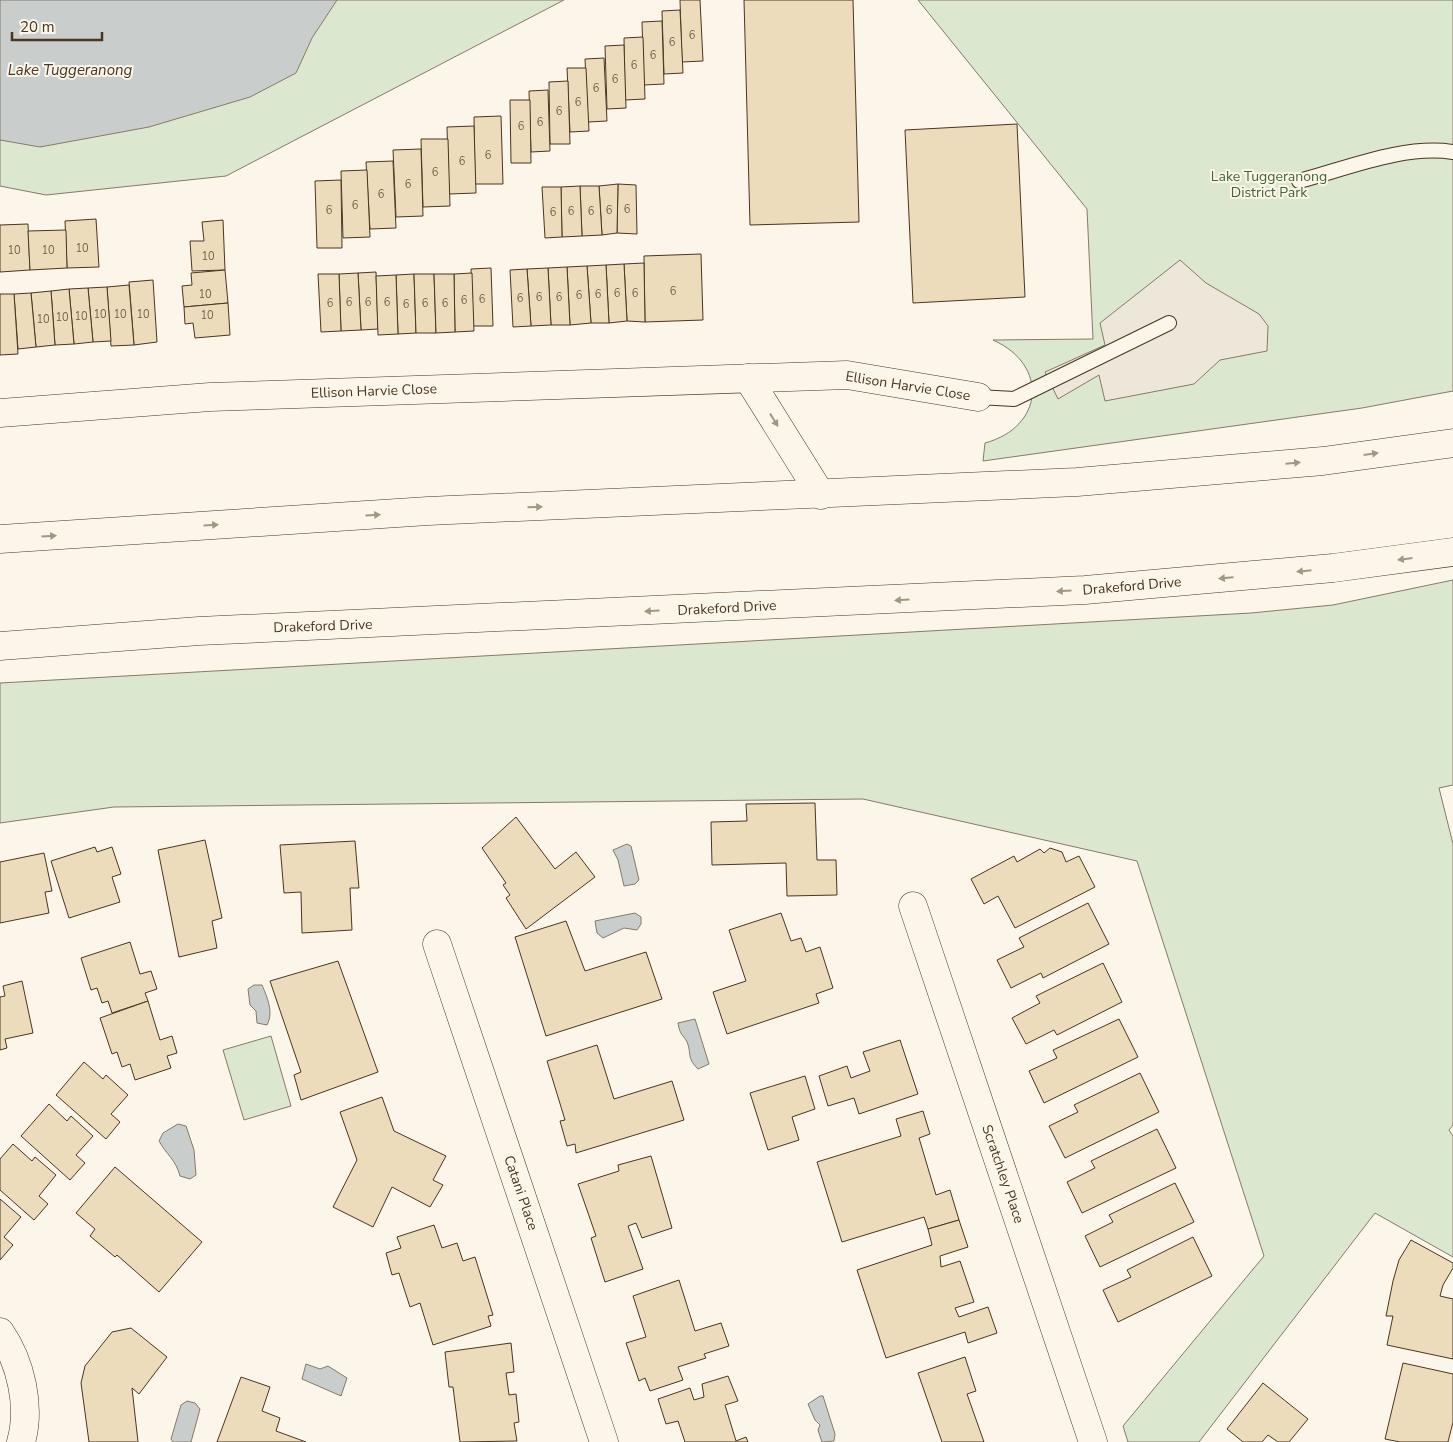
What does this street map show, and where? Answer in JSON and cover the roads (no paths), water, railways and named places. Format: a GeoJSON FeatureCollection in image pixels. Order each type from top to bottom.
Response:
{"type":"FeatureCollection","features":[{"type":"Feature","properties":{"kind":"main road","name":"Ellison Harvie Close"},"geometry":{"type":"LineString","coordinates":[[0,413],[210,397],[847,375],[978,397]]}},
{"type":"Feature","properties":{"kind":"main road"},"geometry":{"type":"LineString","coordinates":[[748,378],[821,495]]}},
{"type":"Feature","properties":{"kind":"main road"},"geometry":{"type":"LineString","coordinates":[[0,539],[428,511],[821,495],[1077,482],[1323,460],[1453,443]]}},
{"type":"Feature","properties":{"kind":"main road","name":"Drakeford Drive"},"geometry":{"type":"LineString","coordinates":[[0,646],[199,630],[1086,590],[1333,568],[1453,552]]}},
{"type":"Feature","properties":{"kind":"main road","name":"Scratchley Place"},"geometry":{"type":"LineString","coordinates":[[913,906],[1093,1442]]}},
{"type":"Feature","properties":{"kind":"main road","name":"Catani Place"},"geometry":{"type":"LineString","coordinates":[[438,944],[604,1442]]}},
{"type":"Feature","properties":{"kind":"main road"},"geometry":{"type":"LineString","coordinates":[[0,1332],[16,1362],[22,1387],[24,1412],[21,1442]]}},
{"type":"Feature","properties":{"kind":"lane"},"geometry":{"type":"LineString","coordinates":[[1299,181],[1400,154],[1453,152]]}},
{"type":"Feature","properties":{"kind":"lane"},"geometry":{"type":"LineString","coordinates":[[978,397],[1014,399],[1169,323]]}},
{"type":"Feature","properties":{"kind":"water","name":"Lake Tuggeranong"},"geometry":{"type":"Polygon","coordinates":[[[0,0],[337,0],[312,38],[296,73],[250,97],[149,127],[40,147],[0,140],[0,0]]]}},
{"type":"Feature","properties":{"kind":"water"},"geometry":{"type":"Polygon","coordinates":[[[627,844],[631,846],[639,880],[635,884],[624,886],[618,860],[613,850],[627,844]]]}},
{"type":"Feature","properties":{"kind":"water"},"geometry":{"type":"Polygon","coordinates":[[[635,913],[641,917],[641,924],[637,930],[624,928],[603,938],[597,933],[595,921],[635,913]]]}},
{"type":"Feature","properties":{"kind":"water"},"geometry":{"type":"Polygon","coordinates":[[[254,985],[262,985],[268,1000],[270,1015],[267,1025],[257,1023],[256,1011],[250,1005],[248,989],[254,985]]]}},
{"type":"Feature","properties":{"kind":"water"},"geometry":{"type":"Polygon","coordinates":[[[695,1019],[709,1064],[698,1069],[694,1065],[687,1042],[681,1033],[678,1023],[695,1019]]]}},
{"type":"Feature","properties":{"kind":"water"},"geometry":{"type":"Polygon","coordinates":[[[178,1124],[186,1126],[194,1150],[196,1175],[190,1179],[180,1176],[173,1161],[159,1141],[163,1133],[178,1124]]]}},
{"type":"Feature","properties":{"kind":"water"},"geometry":{"type":"Polygon","coordinates":[[[306,1364],[320,1369],[328,1366],[347,1378],[341,1396],[302,1379],[306,1364]]]}},
{"type":"Feature","properties":{"kind":"water"},"geometry":{"type":"Polygon","coordinates":[[[823,1396],[835,1434],[834,1441],[822,1442],[818,1430],[820,1425],[815,1420],[808,1404],[823,1396]]]}},
{"type":"Feature","properties":{"kind":"water"},"geometry":{"type":"Polygon","coordinates":[[[187,1401],[195,1403],[200,1409],[191,1442],[173,1442],[171,1439],[181,1405],[187,1401]]]}},
{"type":"Feature","properties":{"kind":"park label","name":"Lake Tuggeranong District Park"},"geometry":{"type":"Point","coordinates":[1269,184]}}]}
